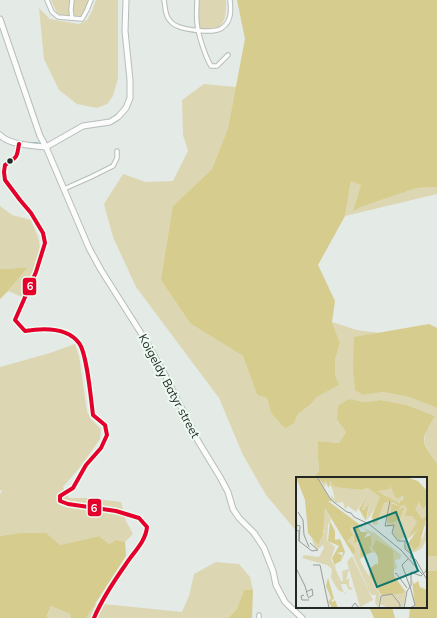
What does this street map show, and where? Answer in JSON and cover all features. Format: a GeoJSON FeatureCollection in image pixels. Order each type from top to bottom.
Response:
{"type":"FeatureCollection","features":[{"type":"Feature","properties":{"kind":"street"},"geometry":{"type":"LineString","coordinates":[[47,0],[52,12],[58,17],[72,18],[82,18],[91,0]]}},
{"type":"Feature","properties":{"kind":"street"},"geometry":{"type":"LineString","coordinates":[[72,0],[72,18]]}},
{"type":"Feature","properties":{"kind":"street"},"geometry":{"type":"LineString","coordinates":[[0,136],[19,144],[46,147],[83,126],[110,122],[118,117],[126,108],[130,98],[130,80],[125,31],[126,0]]}},
{"type":"Feature","properties":{"kind":"street"},"geometry":{"type":"LineString","coordinates":[[164,0],[168,18],[175,25],[198,31],[215,31],[222,29],[228,22],[231,14],[230,0]]}},
{"type":"Feature","properties":{"kind":"street"},"geometry":{"type":"LineString","coordinates":[[197,0],[198,31],[207,60],[211,66],[217,66],[228,55]]}},
{"type":"Feature","properties":{"kind":"street","name":"Koigeldy Batyr street"},"geometry":{"type":"LineString","coordinates":[[0,19],[40,136],[89,248],[101,270],[146,341],[198,441],[228,492],[233,509],[239,518],[254,533],[264,548],[273,571],[276,585],[285,602],[302,618]]}},
{"type":"Feature","properties":{"kind":"street"},"geometry":{"type":"LineString","coordinates":[[19,144],[18,154],[6,165],[4,172],[5,180],[32,213],[43,234],[45,243],[36,272],[15,320],[25,332],[38,329],[62,331],[72,335],[80,343],[85,355],[93,415],[105,425],[106,435],[101,448],[86,465],[73,488],[60,496],[60,501],[68,504],[116,512],[139,518],[148,527],[140,545],[126,564],[94,618]]}},
{"type":"Feature","properties":{"kind":"street"},"geometry":{"type":"LineString","coordinates":[[64,189],[113,166],[117,158],[117,152]]}},
{"type":"Feature","properties":{"kind":"shaded area"},"geometry":{"type":"Polygon","coordinates":[[[51,0],[89,0],[81,16],[64,16],[57,13],[51,0]]]}},
{"type":"Feature","properties":{"kind":"shaded area"},"geometry":{"type":"Polygon","coordinates":[[[96,0],[118,0],[118,78],[113,96],[107,104],[97,108],[77,104],[59,90],[44,59],[39,8],[50,19],[79,24],[87,20],[96,0]]]}},
{"type":"Feature","properties":{"kind":"shaded area"},"geometry":{"type":"Polygon","coordinates":[[[198,0],[226,0],[225,18],[221,25],[217,28],[199,29],[198,0]]]}},
{"type":"Feature","properties":{"kind":"shaded area"},"geometry":{"type":"Polygon","coordinates":[[[237,0],[437,0],[437,187],[417,188],[361,207],[353,212],[361,185],[351,181],[345,216],[318,265],[335,301],[332,322],[340,343],[335,360],[335,374],[339,385],[317,397],[310,405],[298,414],[294,423],[285,428],[271,413],[267,398],[257,395],[243,356],[191,324],[161,280],[173,206],[212,169],[228,128],[245,39],[237,0]]]}},
{"type":"Feature","properties":{"kind":"shaded area"},"geometry":{"type":"Polygon","coordinates":[[[204,84],[236,87],[228,128],[212,169],[173,206],[191,324],[243,356],[257,395],[267,398],[271,413],[294,423],[298,414],[310,405],[317,397],[339,385],[335,374],[335,360],[340,343],[332,322],[357,330],[379,333],[354,338],[363,395],[383,392],[409,397],[437,408],[437,463],[431,456],[424,442],[426,430],[435,416],[407,405],[381,400],[365,402],[349,399],[337,420],[346,432],[339,443],[318,441],[319,471],[314,477],[296,477],[296,531],[266,495],[243,455],[219,398],[136,287],[113,237],[104,204],[123,174],[146,182],[173,181],[188,151],[183,135],[182,100],[204,84]]]}},
{"type":"Feature","properties":{"kind":"shaded area"},"geometry":{"type":"Polygon","coordinates":[[[351,181],[362,185],[354,212],[361,207],[417,188],[437,187],[437,194],[345,216],[351,181]]]}},
{"type":"Feature","properties":{"kind":"shaded area"},"geometry":{"type":"Polygon","coordinates":[[[0,206],[12,215],[31,220],[38,238],[40,247],[37,262],[22,297],[8,291],[28,267],[0,269],[0,206]]]}},
{"type":"Feature","properties":{"kind":"shaded area"},"geometry":{"type":"Polygon","coordinates":[[[28,267],[8,291],[0,299],[0,269],[28,267]]]}},
{"type":"Feature","properties":{"kind":"shaded area"},"geometry":{"type":"Polygon","coordinates":[[[429,324],[437,328],[437,408],[409,397],[383,392],[363,395],[355,390],[353,369],[354,337],[429,324]]]}},
{"type":"Feature","properties":{"kind":"shaded area"},"geometry":{"type":"Polygon","coordinates":[[[75,344],[79,356],[87,411],[91,419],[101,429],[100,439],[81,466],[63,487],[69,498],[88,498],[121,502],[126,521],[133,534],[125,542],[116,540],[109,544],[99,536],[60,545],[19,533],[0,536],[0,494],[2,491],[0,490],[0,367],[50,353],[75,344]]]}},
{"type":"Feature","properties":{"kind":"shaded area"},"geometry":{"type":"Polygon","coordinates":[[[349,399],[365,402],[381,400],[407,405],[435,416],[426,432],[424,442],[429,453],[437,463],[437,556],[427,557],[427,477],[314,477],[319,471],[318,441],[339,443],[346,432],[337,420],[338,406],[349,399]]]}},
{"type":"Feature","properties":{"kind":"shaded area"},"geometry":{"type":"Polygon","coordinates":[[[19,533],[46,533],[60,545],[99,536],[109,544],[116,540],[125,542],[126,556],[86,618],[71,618],[70,614],[51,606],[47,616],[48,618],[0,618],[0,536],[19,533]]]}},
{"type":"Feature","properties":{"kind":"shaded area"},"geometry":{"type":"Polygon","coordinates":[[[437,556],[437,571],[427,571],[427,557],[437,556]]]}},
{"type":"Feature","properties":{"kind":"shaded area"},"geometry":{"type":"Polygon","coordinates":[[[216,562],[239,564],[250,577],[253,590],[244,591],[237,609],[228,618],[86,618],[95,604],[182,612],[189,596],[194,574],[216,562]]]}},
{"type":"Feature","properties":{"kind":"shaded area"},"geometry":{"type":"Polygon","coordinates":[[[427,571],[437,571],[437,618],[409,618],[410,608],[427,608],[427,571]]]}},
{"type":"Feature","properties":{"kind":"shaded area"},"geometry":{"type":"Polygon","coordinates":[[[244,590],[253,590],[252,618],[228,618],[237,609],[244,590]]]}},
{"type":"Feature","properties":{"kind":"shaded area"},"geometry":{"type":"Polygon","coordinates":[[[51,606],[70,614],[71,618],[48,618],[47,617],[51,606]]]}},
{"type":"Feature","properties":{"kind":"shaded area"},"geometry":{"type":"Polygon","coordinates":[[[369,608],[392,608],[395,618],[374,618],[369,608]]]}},
{"type":"Feature","properties":{"kind":"waterway"},"geometry":{"type":"LineString","coordinates":[[31,143],[38,143]]}},
{"type":"Feature","properties":{"kind":"transit line","name":"6"},"geometry":{"type":"LineString","coordinates":[[19,144],[16,157],[5,165],[5,180],[31,213],[43,233],[45,243],[36,272],[15,320],[25,331],[39,329],[61,331],[68,334],[79,343],[82,348],[86,366],[93,415],[105,425],[107,435],[101,448],[86,465],[73,488],[60,496],[60,501],[68,504],[116,511],[139,518],[147,527],[142,542],[108,590],[94,618]]}}]}
